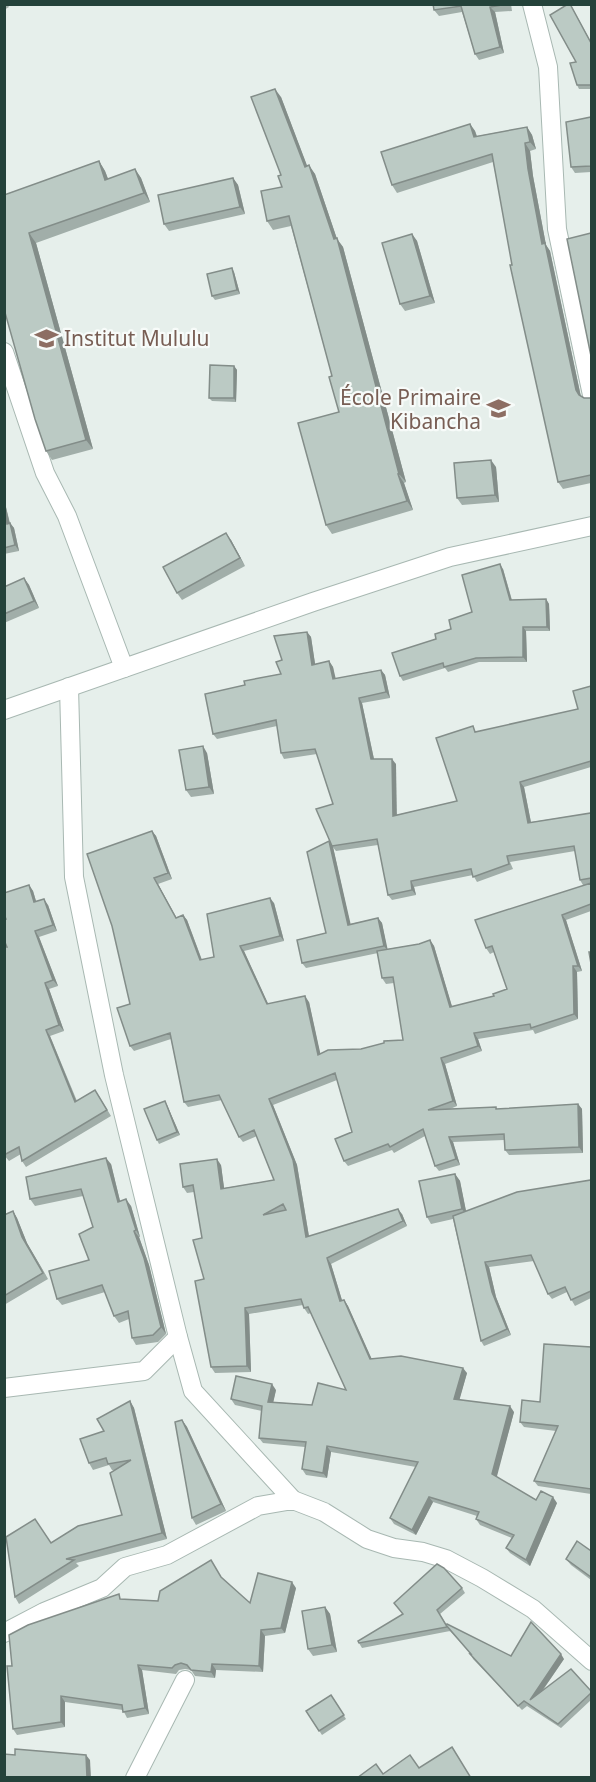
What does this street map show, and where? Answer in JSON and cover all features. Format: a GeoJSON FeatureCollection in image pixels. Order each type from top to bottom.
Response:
{"type":"FeatureCollection","features":[{"type":"Feature","properties":{"kind":"street"},"geometry":{"type":"LineString","coordinates":[[532,4],[548,67],[557,230],[591,395]]}},
{"type":"Feature","properties":{"kind":"street"},"geometry":{"type":"LineString","coordinates":[[4,352],[45,473],[67,516],[124,668]]}},
{"type":"Feature","properties":{"kind":"street"},"geometry":{"type":"LineString","coordinates":[[4,710],[450,557],[591,526]]}},
{"type":"Feature","properties":{"kind":"street"},"geometry":{"type":"LineString","coordinates":[[69,687],[74,877],[114,1075],[178,1337],[194,1391],[293,1500],[324,1512],[368,1539],[394,1548],[423,1552],[446,1559],[482,1578],[533,1609],[591,1661]]}},
{"type":"Feature","properties":{"kind":"street"},"geometry":{"type":"LineString","coordinates":[[4,1388],[144,1371],[178,1337]]}},
{"type":"Feature","properties":{"kind":"street"},"geometry":{"type":"LineString","coordinates":[[4,1633],[44,1612],[102,1588],[125,1567],[167,1555],[258,1506],[293,1500]]}},
{"type":"Feature","properties":{"kind":"street"},"geometry":{"type":"LineString","coordinates":[[135,1778],[185,1680]]}},
{"type":"Feature","properties":{"kind":"building"},"geometry":{"type":"Polygon","coordinates":[[[433,4],[508,4],[490,7],[500,47],[475,54],[461,6],[434,10],[433,4]]]}},
{"type":"Feature","properties":{"kind":"building"},"geometry":{"type":"Polygon","coordinates":[[[568,4],[591,43],[591,85],[577,85],[570,63],[576,62],[550,15],[568,4]]]}},
{"type":"Feature","properties":{"kind":"building"},"geometry":{"type":"Polygon","coordinates":[[[275,89],[305,167],[309,165],[334,239],[337,238],[407,501],[326,525],[298,423],[339,412],[329,377],[332,376],[289,216],[267,221],[261,191],[282,187],[278,176],[281,175],[251,97],[275,89]]]}},
{"type":"Feature","properties":{"kind":"building"},"geometry":{"type":"Polygon","coordinates":[[[591,117],[591,166],[571,167],[566,122],[591,117]]]}},
{"type":"Feature","properties":{"kind":"building"},"geometry":{"type":"Polygon","coordinates":[[[470,124],[474,137],[527,127],[530,142],[525,143],[528,169],[542,244],[545,243],[576,390],[584,398],[591,397],[591,475],[558,482],[510,265],[512,265],[492,154],[392,185],[381,152],[470,124]]]}},
{"type":"Feature","properties":{"kind":"building"},"geometry":{"type":"Polygon","coordinates":[[[99,161],[105,180],[135,169],[144,193],[29,233],[86,440],[46,451],[4,309],[4,195],[99,161]]]}},
{"type":"Feature","properties":{"kind":"building"},"geometry":{"type":"Polygon","coordinates":[[[233,178],[240,207],[164,224],[158,195],[233,178]]]}},
{"type":"Feature","properties":{"kind":"building"},"geometry":{"type":"Polygon","coordinates":[[[591,233],[591,356],[567,239],[591,233]]]}},
{"type":"Feature","properties":{"kind":"building"},"geometry":{"type":"Polygon","coordinates":[[[412,234],[430,296],[400,304],[382,243],[412,234]]]}},
{"type":"Feature","properties":{"kind":"building"},"geometry":{"type":"Polygon","coordinates":[[[232,268],[237,290],[212,296],[207,274],[232,268]]]}},
{"type":"Feature","properties":{"kind":"building"},"geometry":{"type":"Polygon","coordinates":[[[210,365],[234,366],[234,398],[209,398],[210,365]]]}},
{"type":"Feature","properties":{"kind":"building"},"geometry":{"type":"Polygon","coordinates":[[[491,460],[495,495],[457,498],[454,463],[491,460]]]}},
{"type":"Feature","properties":{"kind":"building"},"geometry":{"type":"Polygon","coordinates":[[[4,512],[7,524],[10,523],[15,545],[4,548],[4,512]]]}},
{"type":"Feature","properties":{"kind":"building"},"geometry":{"type":"Polygon","coordinates":[[[226,533],[240,558],[177,593],[163,567],[226,533]]]}},
{"type":"Feature","properties":{"kind":"building"},"geometry":{"type":"Polygon","coordinates":[[[500,564],[510,600],[546,599],[547,627],[523,627],[523,657],[476,658],[444,667],[443,663],[400,676],[392,653],[436,639],[435,634],[451,629],[449,620],[472,612],[462,575],[500,564]]]}},
{"type":"Feature","properties":{"kind":"building"},"geometry":{"type":"Polygon","coordinates":[[[24,578],[34,601],[4,614],[4,587],[24,578]]]}},
{"type":"Feature","properties":{"kind":"building"},"geometry":{"type":"Polygon","coordinates":[[[307,632],[312,665],[329,661],[333,679],[381,670],[386,692],[359,698],[371,759],[392,759],[393,816],[457,801],[436,738],[473,726],[475,732],[578,709],[573,691],[591,686],[591,761],[520,782],[528,823],[591,813],[591,878],[580,880],[574,846],[507,856],[509,864],[473,877],[471,869],[411,881],[412,890],[388,895],[377,839],[332,846],[316,809],[333,804],[315,749],[281,753],[276,720],[213,734],[205,694],[245,685],[244,681],[281,674],[276,662],[282,660],[274,636],[307,632]]]}},
{"type":"Feature","properties":{"kind":"building"},"geometry":{"type":"Polygon","coordinates":[[[203,746],[209,787],[186,790],[179,750],[203,746]]]}},
{"type":"Feature","properties":{"kind":"building"},"geometry":{"type":"Polygon","coordinates":[[[152,831],[168,873],[154,878],[176,918],[183,915],[200,960],[214,957],[207,914],[270,898],[280,936],[240,946],[267,1004],[305,996],[318,1055],[328,1050],[361,1049],[384,1043],[384,1041],[403,1040],[393,977],[382,978],[377,951],[430,940],[450,1007],[494,996],[493,994],[507,989],[492,946],[486,948],[475,920],[591,883],[591,904],[562,915],[578,966],[573,966],[574,1014],[531,1028],[530,1024],[474,1033],[478,1046],[441,1058],[453,1101],[428,1110],[578,1104],[579,1147],[505,1150],[504,1134],[449,1137],[456,1159],[435,1166],[423,1129],[390,1147],[388,1144],[344,1161],[335,1139],[352,1132],[335,1073],[269,1099],[293,1160],[306,1237],[398,1209],[403,1221],[327,1258],[340,1301],[344,1300],[370,1359],[401,1356],[463,1368],[454,1399],[510,1406],[492,1474],[536,1500],[541,1491],[553,1497],[526,1560],[506,1548],[514,1535],[476,1519],[479,1512],[429,1497],[412,1530],[390,1518],[418,1462],[327,1446],[323,1473],[302,1469],[306,1442],[259,1438],[262,1406],[231,1399],[236,1376],[272,1384],[268,1402],[312,1405],[318,1383],[346,1390],[308,1307],[304,1308],[301,1299],[245,1308],[247,1366],[211,1367],[195,1281],[204,1279],[193,1240],[202,1238],[193,1185],[183,1187],[180,1164],[217,1159],[221,1189],[274,1180],[254,1130],[239,1137],[219,1095],[184,1102],[170,1033],[130,1046],[117,1008],[130,1004],[112,926],[87,854],[152,831]],[[283,1204],[263,1215],[286,1210],[283,1204]]]}},
{"type":"Feature","properties":{"kind":"building"},"geometry":{"type":"Polygon","coordinates":[[[329,841],[348,925],[378,918],[384,946],[302,963],[297,940],[326,933],[307,852],[329,841]]]}},
{"type":"Feature","properties":{"kind":"building"},"geometry":{"type":"Polygon","coordinates":[[[29,885],[34,902],[44,899],[53,925],[35,931],[53,980],[45,983],[59,1025],[46,1030],[75,1102],[95,1090],[107,1110],[22,1161],[19,1147],[4,1155],[4,947],[7,947],[4,940],[4,919],[6,919],[4,893],[29,885]]]}},
{"type":"Feature","properties":{"kind":"building"},"geometry":{"type":"Polygon","coordinates":[[[165,1101],[177,1132],[157,1140],[144,1109],[165,1101]]]}},
{"type":"Feature","properties":{"kind":"building"},"geometry":{"type":"Polygon","coordinates":[[[106,1158],[118,1202],[126,1199],[144,1258],[161,1327],[153,1335],[132,1338],[128,1311],[114,1316],[102,1285],[57,1299],[49,1271],[89,1260],[79,1234],[93,1227],[81,1189],[30,1199],[26,1177],[106,1158]]]}},
{"type":"Feature","properties":{"kind":"building"},"geometry":{"type":"Polygon","coordinates":[[[455,1174],[462,1209],[427,1217],[419,1181],[455,1174]]]}},
{"type":"Feature","properties":{"kind":"building"},"geometry":{"type":"Polygon","coordinates":[[[591,1180],[591,1291],[571,1300],[565,1287],[548,1294],[531,1255],[485,1262],[492,1292],[507,1329],[481,1341],[453,1216],[517,1192],[591,1180]]]}},
{"type":"Feature","properties":{"kind":"building"},"geometry":{"type":"Polygon","coordinates":[[[13,1211],[22,1237],[43,1273],[4,1296],[4,1215],[13,1211]]]}},
{"type":"Feature","properties":{"kind":"building"},"geometry":{"type":"Polygon","coordinates":[[[544,1344],[591,1347],[591,1489],[534,1481],[558,1426],[520,1422],[522,1400],[540,1402],[544,1344]]]}},
{"type":"Feature","properties":{"kind":"building"},"geometry":{"type":"Polygon","coordinates":[[[130,1401],[162,1533],[66,1559],[74,1560],[15,1597],[6,1537],[35,1519],[51,1543],[78,1526],[122,1515],[110,1473],[131,1460],[108,1464],[106,1458],[89,1463],[80,1439],[104,1431],[97,1419],[130,1401]]]}},
{"type":"Feature","properties":{"kind":"building"},"geometry":{"type":"Polygon","coordinates":[[[182,1420],[221,1504],[192,1518],[175,1422],[182,1420]]]}},
{"type":"Feature","properties":{"kind":"building"},"geometry":{"type":"Polygon","coordinates":[[[577,1541],[591,1551],[591,1577],[566,1559],[577,1541]]]}},
{"type":"Feature","properties":{"kind":"building"},"geometry":{"type":"Polygon","coordinates":[[[211,1560],[221,1577],[250,1603],[258,1573],[292,1582],[281,1628],[261,1630],[259,1666],[212,1664],[211,1672],[191,1670],[187,1665],[181,1663],[172,1668],[138,1665],[145,1708],[123,1712],[122,1705],[61,1696],[61,1722],[13,1729],[7,1666],[12,1666],[9,1635],[28,1625],[119,1594],[120,1599],[158,1601],[160,1591],[211,1560]]]}},
{"type":"Feature","properties":{"kind":"building"},"geometry":{"type":"Polygon","coordinates":[[[437,1564],[444,1568],[462,1588],[437,1610],[447,1627],[359,1643],[358,1641],[403,1614],[394,1603],[437,1564]]]}},
{"type":"Feature","properties":{"kind":"building"},"geometry":{"type":"Polygon","coordinates":[[[325,1607],[332,1645],[308,1649],[302,1611],[325,1607]]]}},
{"type":"Feature","properties":{"kind":"building"},"geometry":{"type":"Polygon","coordinates":[[[531,1622],[561,1654],[530,1700],[571,1669],[591,1693],[558,1724],[524,1701],[518,1706],[446,1625],[511,1656],[531,1622]]]}},
{"type":"Feature","properties":{"kind":"building"},"geometry":{"type":"Polygon","coordinates":[[[331,1695],[344,1715],[319,1731],[306,1711],[331,1695]]]}},
{"type":"Feature","properties":{"kind":"building"},"geometry":{"type":"Polygon","coordinates":[[[452,1747],[471,1778],[357,1778],[376,1764],[383,1774],[410,1755],[419,1768],[452,1747]]]}},
{"type":"Feature","properties":{"kind":"building"},"geometry":{"type":"Polygon","coordinates":[[[15,1749],[86,1755],[87,1778],[4,1778],[4,1754],[15,1755],[15,1749]]]}},
{"type":"Feature","properties":{"kind":"place","name":"Institut Mululu"},"geometry":{"type":"Point","coordinates":[46,338]}},
{"type":"Feature","properties":{"kind":"place","name":"École Primaire Kibancha"},"geometry":{"type":"Point","coordinates":[499,409]}}]}
